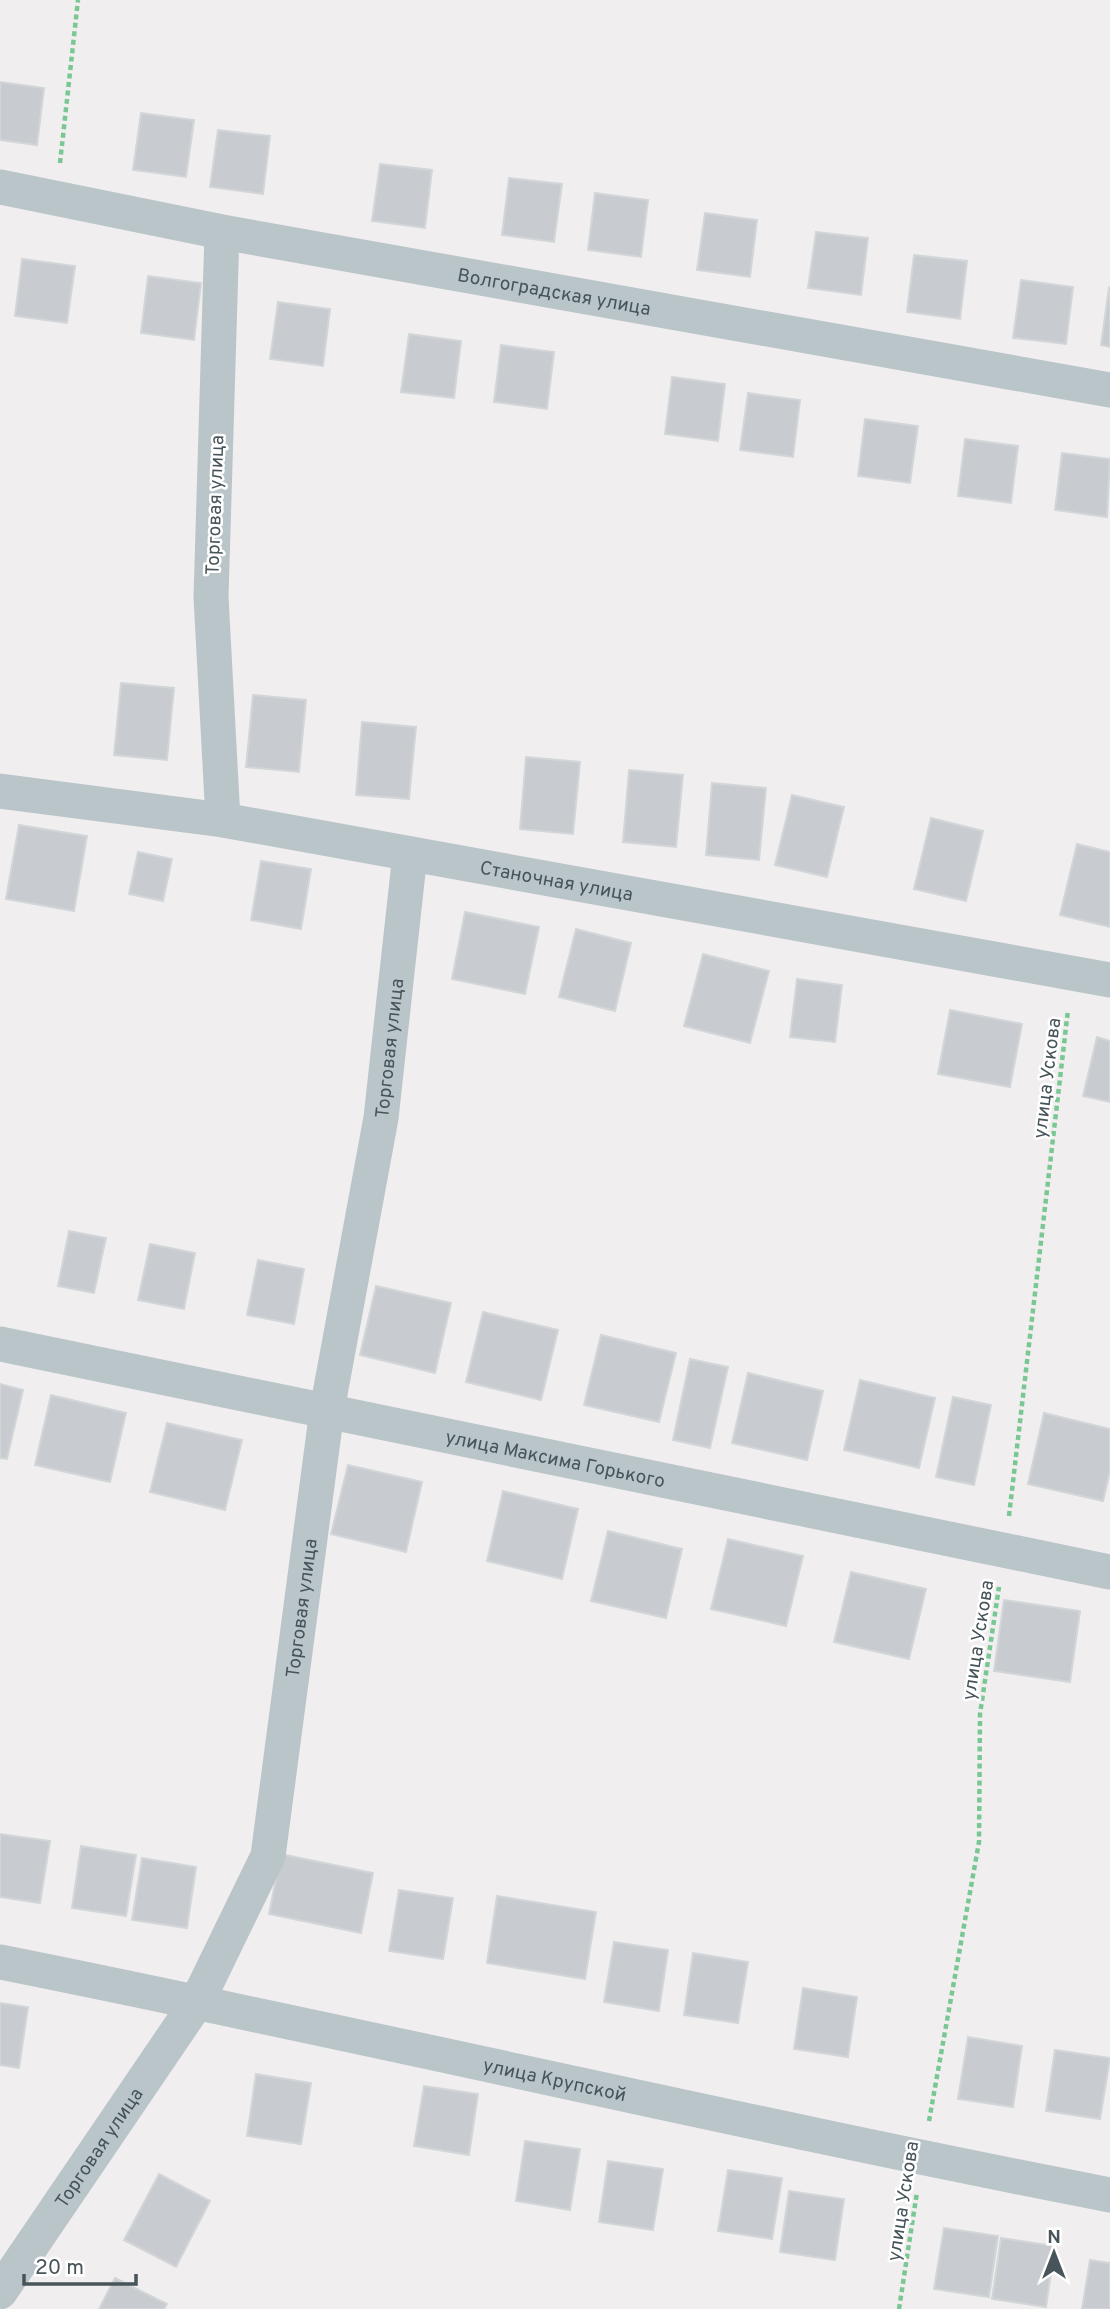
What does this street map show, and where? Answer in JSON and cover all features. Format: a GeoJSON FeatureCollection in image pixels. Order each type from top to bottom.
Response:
{"type":"FeatureCollection","features":[{"type":"Feature","properties":{"kind":"street","name":"Волгоградская улица"},"geometry":{"type":"LineString","coordinates":[[0,187],[222,232],[1110,390]]}},
{"type":"Feature","properties":{"kind":"street","name":"Торговая улица"},"geometry":{"type":"LineString","coordinates":[[222,232],[212,597],[223,820]]}},
{"type":"Feature","properties":{"kind":"street","name":"Станочная улица"},"geometry":{"type":"LineString","coordinates":[[0,791],[223,820],[1110,980]]}},
{"type":"Feature","properties":{"kind":"street","name":"Торговая улица"},"geometry":{"type":"LineString","coordinates":[[0,2292],[197,2002],[268,1856],[327,1410],[381,1118],[410,854]]}},
{"type":"Feature","properties":{"kind":"street","name":"улица Максима Горького"},"geometry":{"type":"LineString","coordinates":[[0,1344],[1110,1572]]}},
{"type":"Feature","properties":{"kind":"street","name":"улица Крупской"},"geometry":{"type":"LineString","coordinates":[[0,1962],[922,2159],[1110,2195]]}},
{"type":"Feature","properties":{"kind":"path"},"geometry":{"type":"LineString","coordinates":[[56,198],[78,0]]}},
{"type":"Feature","properties":{"kind":"path","name":"улица Ускова"},"geometry":{"type":"LineString","coordinates":[[899,2309],[922,2159],[979,1842],[980,1714],[1005,1552],[1072,973]]}},
{"type":"Feature","properties":{"kind":"building"},"geometry":{"type":"Polygon","coordinates":[[[0,82],[44,88],[37,145],[0,140],[0,82]]]}},
{"type":"Feature","properties":{"kind":"building"},"geometry":{"type":"Polygon","coordinates":[[[141,113],[194,120],[186,177],[133,170],[141,113]]]}},
{"type":"Feature","properties":{"kind":"building"},"geometry":{"type":"Polygon","coordinates":[[[218,130],[270,136],[263,194],[210,187],[218,130]]]}},
{"type":"Feature","properties":{"kind":"building"},"geometry":{"type":"Polygon","coordinates":[[[380,164],[432,170],[425,228],[372,221],[380,164]]]}},
{"type":"Feature","properties":{"kind":"building"},"geometry":{"type":"Polygon","coordinates":[[[509,178],[562,184],[554,242],[502,235],[509,178]]]}},
{"type":"Feature","properties":{"kind":"building"},"geometry":{"type":"Polygon","coordinates":[[[595,193],[648,200],[641,257],[588,250],[595,193]]]}},
{"type":"Feature","properties":{"kind":"building"},"geometry":{"type":"Polygon","coordinates":[[[705,213],[757,220],[750,277],[697,270],[705,213]]]}},
{"type":"Feature","properties":{"kind":"building"},"geometry":{"type":"Polygon","coordinates":[[[816,232],[868,238],[861,295],[808,288],[816,232]]]}},
{"type":"Feature","properties":{"kind":"building"},"geometry":{"type":"Polygon","coordinates":[[[914,255],[967,261],[960,319],[907,312],[914,255]]]}},
{"type":"Feature","properties":{"kind":"building"},"geometry":{"type":"Polygon","coordinates":[[[22,259],[75,266],[67,323],[15,316],[22,259]]]}},
{"type":"Feature","properties":{"kind":"building"},"geometry":{"type":"Polygon","coordinates":[[[148,276],[201,283],[194,340],[141,333],[148,276]]]}},
{"type":"Feature","properties":{"kind":"building"},"geometry":{"type":"Polygon","coordinates":[[[1021,280],[1073,287],[1066,344],[1013,338],[1021,280]]]}},
{"type":"Feature","properties":{"kind":"building"},"geometry":{"type":"Polygon","coordinates":[[[1110,289],[1110,347],[1101,345],[1110,289]]]}},
{"type":"Feature","properties":{"kind":"building"},"geometry":{"type":"Polygon","coordinates":[[[278,302],[330,309],[323,366],[270,359],[278,302]]]}},
{"type":"Feature","properties":{"kind":"building"},"geometry":{"type":"Polygon","coordinates":[[[409,334],[461,341],[454,398],[401,392],[409,334]]]}},
{"type":"Feature","properties":{"kind":"building"},"geometry":{"type":"Polygon","coordinates":[[[501,345],[554,352],[547,409],[494,402],[501,345]]]}},
{"type":"Feature","properties":{"kind":"building"},"geometry":{"type":"Polygon","coordinates":[[[672,377],[725,384],[718,441],[665,434],[672,377]]]}},
{"type":"Feature","properties":{"kind":"building"},"geometry":{"type":"Polygon","coordinates":[[[748,393],[800,400],[793,457],[740,450],[748,393]]]}},
{"type":"Feature","properties":{"kind":"building"},"geometry":{"type":"Polygon","coordinates":[[[865,419],[918,426],[910,483],[858,476],[865,419]]]}},
{"type":"Feature","properties":{"kind":"building"},"geometry":{"type":"Polygon","coordinates":[[[965,439],[1018,446],[1011,503],[958,496],[965,439]]]}},
{"type":"Feature","properties":{"kind":"building"},"geometry":{"type":"Polygon","coordinates":[[[1062,453],[1110,459],[1107,517],[1055,510],[1062,453]]]}},
{"type":"Feature","properties":{"kind":"building"},"geometry":{"type":"Polygon","coordinates":[[[121,683],[174,688],[167,760],[114,755],[121,683]]]}},
{"type":"Feature","properties":{"kind":"building"},"geometry":{"type":"Polygon","coordinates":[[[253,695],[306,700],[299,772],[246,767],[253,695]]]}},
{"type":"Feature","properties":{"kind":"building"},"geometry":{"type":"Polygon","coordinates":[[[362,722],[416,727],[409,799],[356,795],[362,722]]]}},
{"type":"Feature","properties":{"kind":"building"},"geometry":{"type":"Polygon","coordinates":[[[526,757],[580,762],[573,834],[520,829],[526,757]]]}},
{"type":"Feature","properties":{"kind":"building"},"geometry":{"type":"Polygon","coordinates":[[[629,770],[683,775],[676,847],[623,842],[629,770]]]}},
{"type":"Feature","properties":{"kind":"building"},"geometry":{"type":"Polygon","coordinates":[[[712,783],[766,788],[759,860],[706,855],[712,783]]]}},
{"type":"Feature","properties":{"kind":"building"},"geometry":{"type":"Polygon","coordinates":[[[792,795],[844,807],[827,877],[775,865],[792,795]]]}},
{"type":"Feature","properties":{"kind":"building"},"geometry":{"type":"Polygon","coordinates":[[[931,818],[983,831],[966,901],[914,889],[931,818]]]}},
{"type":"Feature","properties":{"kind":"building"},"geometry":{"type":"Polygon","coordinates":[[[19,825],[87,836],[74,911],[6,899],[19,825]]]}},
{"type":"Feature","properties":{"kind":"building"},"geometry":{"type":"Polygon","coordinates":[[[1077,844],[1110,852],[1110,927],[1060,915],[1077,844]]]}},
{"type":"Feature","properties":{"kind":"building"},"geometry":{"type":"Polygon","coordinates":[[[138,852],[172,859],[163,901],[129,894],[138,852]]]}},
{"type":"Feature","properties":{"kind":"building"},"geometry":{"type":"Polygon","coordinates":[[[261,861],[311,869],[301,929],[251,920],[261,861]]]}},
{"type":"Feature","properties":{"kind":"building"},"geometry":{"type":"Polygon","coordinates":[[[465,912],[539,927],[525,994],[452,979],[465,912]]]}},
{"type":"Feature","properties":{"kind":"building"},"geometry":{"type":"Polygon","coordinates":[[[576,929],[631,943],[615,1011],[559,997],[576,929]]]}},
{"type":"Feature","properties":{"kind":"building"},"geometry":{"type":"Polygon","coordinates":[[[703,954],[769,971],[750,1043],[684,1026],[703,954]]]}},
{"type":"Feature","properties":{"kind":"building"},"geometry":{"type":"Polygon","coordinates":[[[797,979],[842,985],[835,1042],[790,1037],[797,979]]]}},
{"type":"Feature","properties":{"kind":"building"},"geometry":{"type":"Polygon","coordinates":[[[950,1010],[1022,1024],[1010,1087],[938,1074],[950,1010]]]}},
{"type":"Feature","properties":{"kind":"building"},"geometry":{"type":"Polygon","coordinates":[[[1097,1037],[1110,1041],[1110,1102],[1083,1096],[1097,1037]]]}},
{"type":"Feature","properties":{"kind":"building"},"geometry":{"type":"Polygon","coordinates":[[[69,1231],[106,1238],[94,1293],[58,1286],[69,1231]]]}},
{"type":"Feature","properties":{"kind":"building"},"geometry":{"type":"Polygon","coordinates":[[[150,1244],[195,1253],[184,1309],[138,1300],[150,1244]]]}},
{"type":"Feature","properties":{"kind":"building"},"geometry":{"type":"Polygon","coordinates":[[[258,1260],[304,1269],[294,1324],[247,1315],[258,1260]]]}},
{"type":"Feature","properties":{"kind":"building"},"geometry":{"type":"Polygon","coordinates":[[[376,1286],[451,1303],[435,1373],[360,1355],[376,1286]]]}},
{"type":"Feature","properties":{"kind":"building"},"geometry":{"type":"Polygon","coordinates":[[[483,1312],[558,1330],[541,1400],[466,1382],[483,1312]]]}},
{"type":"Feature","properties":{"kind":"building"},"geometry":{"type":"Polygon","coordinates":[[[601,1335],[676,1353],[659,1422],[584,1405],[601,1335]]]}},
{"type":"Feature","properties":{"kind":"building"},"geometry":{"type":"Polygon","coordinates":[[[690,1359],[728,1367],[710,1448],[673,1440],[690,1359]]]}},
{"type":"Feature","properties":{"kind":"building"},"geometry":{"type":"Polygon","coordinates":[[[748,1373],[823,1391],[807,1460],[732,1443],[748,1373]]]}},
{"type":"Feature","properties":{"kind":"building"},"geometry":{"type":"Polygon","coordinates":[[[860,1380],[935,1398],[919,1468],[844,1450],[860,1380]]]}},
{"type":"Feature","properties":{"kind":"building"},"geometry":{"type":"Polygon","coordinates":[[[0,1384],[23,1390],[7,1459],[0,1458],[0,1384]]]}},
{"type":"Feature","properties":{"kind":"building"},"geometry":{"type":"Polygon","coordinates":[[[51,1395],[126,1413],[110,1482],[35,1465],[51,1395]]]}},
{"type":"Feature","properties":{"kind":"building"},"geometry":{"type":"Polygon","coordinates":[[[953,1397],[991,1405],[974,1485],[936,1477],[953,1397]]]}},
{"type":"Feature","properties":{"kind":"building"},"geometry":{"type":"Polygon","coordinates":[[[1044,1413],[1110,1429],[1110,1471],[1103,1501],[1028,1484],[1044,1413]]]}},
{"type":"Feature","properties":{"kind":"building"},"geometry":{"type":"Polygon","coordinates":[[[167,1423],[242,1440],[225,1510],[150,1492],[167,1423]]]}},
{"type":"Feature","properties":{"kind":"building"},"geometry":{"type":"Polygon","coordinates":[[[348,1465],[422,1482],[406,1552],[331,1534],[348,1465]]]}},
{"type":"Feature","properties":{"kind":"building"},"geometry":{"type":"Polygon","coordinates":[[[503,1491],[578,1509],[562,1579],[487,1561],[503,1491]]]}},
{"type":"Feature","properties":{"kind":"building"},"geometry":{"type":"Polygon","coordinates":[[[608,1531],[682,1549],[666,1618],[591,1601],[608,1531]]]}},
{"type":"Feature","properties":{"kind":"building"},"geometry":{"type":"Polygon","coordinates":[[[728,1539],[803,1556],[786,1626],[711,1609],[728,1539]]]}},
{"type":"Feature","properties":{"kind":"building"},"geometry":{"type":"Polygon","coordinates":[[[851,1572],[926,1589],[909,1659],[834,1642],[851,1572]]]}},
{"type":"Feature","properties":{"kind":"building"},"geometry":{"type":"Polygon","coordinates":[[[1004,1600],[1080,1611],[1070,1682],[994,1671],[1004,1600]]]}},
{"type":"Feature","properties":{"kind":"building"},"geometry":{"type":"Polygon","coordinates":[[[0,1834],[50,1841],[40,1903],[0,1897],[0,1834]]]}},
{"type":"Feature","properties":{"kind":"building"},"geometry":{"type":"Polygon","coordinates":[[[81,1846],[136,1855],[126,1916],[72,1908],[81,1846]]]}},
{"type":"Feature","properties":{"kind":"building"},"geometry":{"type":"Polygon","coordinates":[[[281,1854],[373,1873],[361,1933],[269,1914],[281,1854]]]}},
{"type":"Feature","properties":{"kind":"building"},"geometry":{"type":"Polygon","coordinates":[[[142,1858],[196,1867],[187,1928],[132,1920],[142,1858]]]}},
{"type":"Feature","properties":{"kind":"building"},"geometry":{"type":"Polygon","coordinates":[[[399,1890],[453,1898],[443,1959],[389,1951],[399,1890]]]}},
{"type":"Feature","properties":{"kind":"building"},"geometry":{"type":"Polygon","coordinates":[[[497,1896],[596,1912],[585,1979],[487,1963],[497,1896]]]}},
{"type":"Feature","properties":{"kind":"building"},"geometry":{"type":"Polygon","coordinates":[[[614,1942],[668,1950],[659,2011],[604,2002],[614,1942]]]}},
{"type":"Feature","properties":{"kind":"building"},"geometry":{"type":"Polygon","coordinates":[[[693,1953],[748,1962],[738,2023],[684,2015],[693,1953]]]}},
{"type":"Feature","properties":{"kind":"building"},"geometry":{"type":"Polygon","coordinates":[[[803,1988],[857,1997],[848,2057],[794,2049],[803,1988]]]}},
{"type":"Feature","properties":{"kind":"building"},"geometry":{"type":"Polygon","coordinates":[[[0,2003],[28,2007],[19,2068],[0,2065],[0,2003]]]}},
{"type":"Feature","properties":{"kind":"building"},"geometry":{"type":"Polygon","coordinates":[[[968,2037],[1022,2046],[1013,2107],[958,2099],[968,2037]]]}},
{"type":"Feature","properties":{"kind":"building"},"geometry":{"type":"Polygon","coordinates":[[[1055,2050],[1110,2058],[1100,2119],[1046,2111],[1055,2050]]]}},
{"type":"Feature","properties":{"kind":"building"},"geometry":{"type":"Polygon","coordinates":[[[256,2074],[311,2083],[301,2144],[247,2136],[256,2074]]]}},
{"type":"Feature","properties":{"kind":"building"},"geometry":{"type":"Polygon","coordinates":[[[424,2086],[478,2094],[469,2155],[414,2146],[424,2086]]]}},
{"type":"Feature","properties":{"kind":"building"},"geometry":{"type":"Polygon","coordinates":[[[525,2141],[580,2149],[570,2210],[516,2201],[525,2141]]]}},
{"type":"Feature","properties":{"kind":"building"},"geometry":{"type":"Polygon","coordinates":[[[608,2161],[663,2169],[653,2230],[599,2222],[608,2161]]]}},
{"type":"Feature","properties":{"kind":"building"},"geometry":{"type":"Polygon","coordinates":[[[728,2170],[782,2178],[772,2239],[718,2231],[728,2170]]]}},
{"type":"Feature","properties":{"kind":"building"},"geometry":{"type":"Polygon","coordinates":[[[159,2174],[210,2201],[176,2267],[124,2240],[159,2174]]]}},
{"type":"Feature","properties":{"kind":"building"},"geometry":{"type":"Polygon","coordinates":[[[789,2191],[844,2199],[835,2260],[780,2252],[789,2191]]]}},
{"type":"Feature","properties":{"kind":"building"},"geometry":{"type":"Polygon","coordinates":[[[944,2228],[998,2236],[989,2297],[934,2289],[944,2228]]]}},
{"type":"Feature","properties":{"kind":"building"},"geometry":{"type":"Polygon","coordinates":[[[1001,2238],[1055,2246],[1046,2307],[992,2299],[1001,2238]]]}},
{"type":"Feature","properties":{"kind":"building"},"geometry":{"type":"Polygon","coordinates":[[[1090,2260],[1110,2263],[1110,2309],[1082,2309],[1090,2260]]]}},
{"type":"Feature","properties":{"kind":"building"},"geometry":{"type":"Polygon","coordinates":[[[115,2278],[167,2304],[164,2309],[99,2309],[115,2278]]]}}]}
